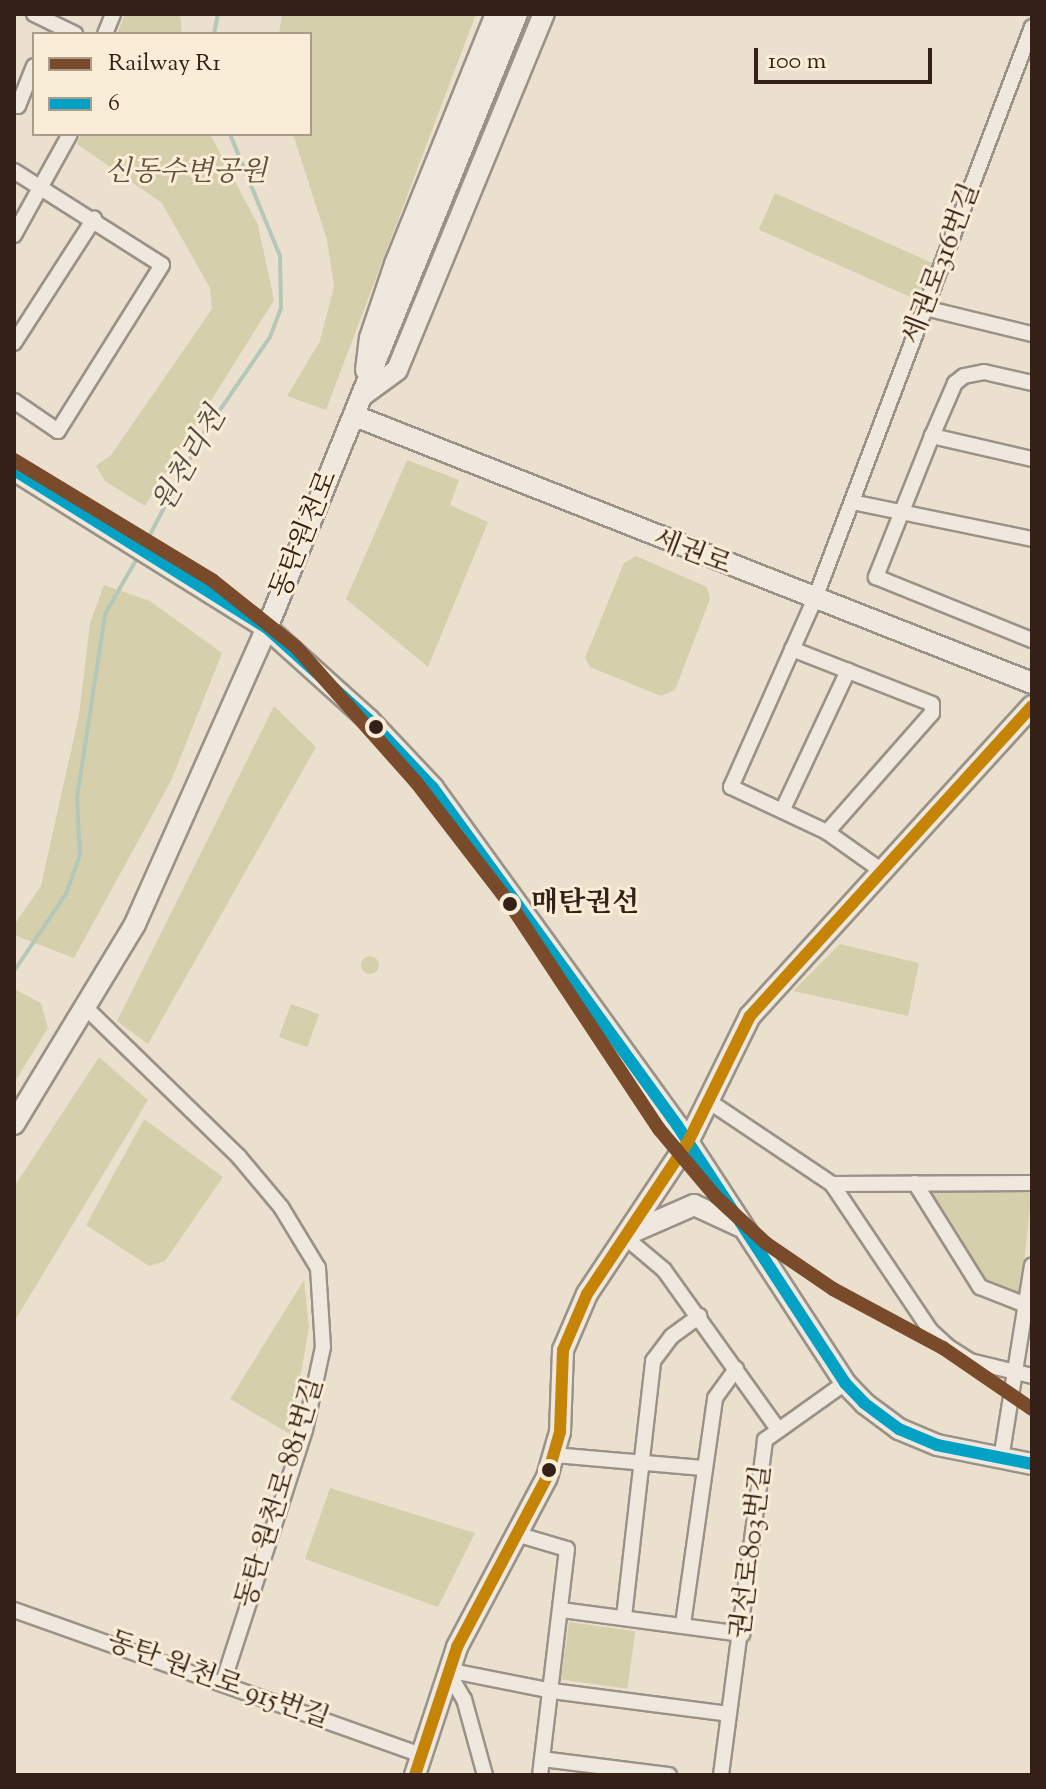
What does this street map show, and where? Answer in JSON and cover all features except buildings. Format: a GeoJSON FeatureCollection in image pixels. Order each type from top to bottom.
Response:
{"type":"FeatureCollection","features":[{"type":"Feature","properties":{"kind":"street"},"geometry":{"type":"LineString","coordinates":[[34,14],[70,32]]}},
{"type":"Feature","properties":{"kind":"street"},"geometry":{"type":"LineString","coordinates":[[363,395],[370,338],[395,264],[496,14]]}},
{"type":"Feature","properties":{"kind":"street","name":"동탄원천로"},"geometry":{"type":"LineString","coordinates":[[14,1124],[135,924],[267,628],[517,14]]}},
{"type":"Feature","properties":{"kind":"street"},"geometry":{"type":"LineString","coordinates":[[363,395],[397,370],[544,14]]}},
{"type":"Feature","properties":{"kind":"street","name":"세권로316번길"},"geometry":{"type":"LineString","coordinates":[[783,809],[731,787],[814,601],[1032,27]]}},
{"type":"Feature","properties":{"kind":"street"},"geometry":{"type":"LineString","coordinates":[[14,104],[18,106],[32,71]]}},
{"type":"Feature","properties":{"kind":"street"},"geometry":{"type":"LineString","coordinates":[[14,235],[43,189],[69,136]]}},
{"type":"Feature","properties":{"kind":"street"},"geometry":{"type":"LineString","coordinates":[[14,171],[162,265],[58,431],[14,401]]}},
{"type":"Feature","properties":{"kind":"street"},"geometry":{"type":"LineString","coordinates":[[14,343],[94,219]]}},
{"type":"Feature","properties":{"kind":"street"},"geometry":{"type":"LineString","coordinates":[[925,308],[1032,334]]}},
{"type":"Feature","properties":{"kind":"street"},"geometry":{"type":"LineString","coordinates":[[1032,383],[984,372],[964,376],[955,383],[876,577],[1032,640]]}},
{"type":"Feature","properties":{"kind":"street","name":"세권로"},"geometry":{"type":"LineString","coordinates":[[355,416],[814,601],[1032,683]]}},
{"type":"Feature","properties":{"kind":"street"},"geometry":{"type":"LineString","coordinates":[[932,436],[1032,459]]}},
{"type":"Feature","properties":{"kind":"street"},"geometry":{"type":"LineString","coordinates":[[14,470],[267,628],[369,720],[433,788],[688,1142],[845,1383],[899,1429],[937,1445],[1032,1464]]}},
{"type":"Feature","properties":{"kind":"street"},"geometry":{"type":"LineString","coordinates":[[852,502],[1032,539]]}},
{"type":"Feature","properties":{"kind":"street"},"geometry":{"type":"LineString","coordinates":[[792,649],[932,704],[932,713],[827,832]]}},
{"type":"Feature","properties":{"kind":"street"},"geometry":{"type":"LineString","coordinates":[[848,671],[783,809],[827,832],[882,871]]}},
{"type":"Feature","properties":{"kind":"street"},"geometry":{"type":"LineString","coordinates":[[415,1775],[447,1670],[554,1455],[567,1338],[587,1294],[688,1142],[750,1016],[1032,706]]}},
{"type":"Feature","properties":{"kind":"street","name":"동탄 원천로 881번길"},"geometry":{"type":"LineString","coordinates":[[86,1008],[239,1157],[288,1217],[318,1268],[323,1347],[305,1430],[223,1682]]}},
{"type":"Feature","properties":{"kind":"street"},"geometry":{"type":"LineString","coordinates":[[707,1100],[832,1184],[930,1330],[970,1361],[1032,1376]]}},
{"type":"Feature","properties":{"kind":"street"},"geometry":{"type":"LineString","coordinates":[[915,1183],[980,1287],[1026,1305]]}},
{"type":"Feature","properties":{"kind":"street"},"geometry":{"type":"LineString","coordinates":[[832,1184],[1032,1183]]}},
{"type":"Feature","properties":{"kind":"street"},"geometry":{"type":"LineString","coordinates":[[628,1236],[694,1205],[745,1229]]}},
{"type":"Feature","properties":{"kind":"street"},"geometry":{"type":"LineString","coordinates":[[628,1236],[664,1270],[700,1316],[778,1429]]}},
{"type":"Feature","properties":{"kind":"street"},"geometry":{"type":"LineString","coordinates":[[1001,1459],[1032,1265]]}},
{"type":"Feature","properties":{"kind":"street"},"geometry":{"type":"LineString","coordinates":[[624,1617],[653,1361],[672,1336],[700,1316]]}},
{"type":"Feature","properties":{"kind":"street"},"geometry":{"type":"LineString","coordinates":[[683,1624],[715,1398],[736,1369]]}},
{"type":"Feature","properties":{"kind":"street","name":"권선로803번길"},"geometry":{"type":"LineString","coordinates":[[721,1775],[742,1634],[765,1440],[845,1383]]}},
{"type":"Feature","properties":{"kind":"street"},"geometry":{"type":"LineString","coordinates":[[554,1455],[704,1468]]}},
{"type":"Feature","properties":{"kind":"street"},"geometry":{"type":"LineString","coordinates":[[516,1534],[567,1549],[540,1775]]}},
{"type":"Feature","properties":{"kind":"street","name":"동탄 원천로 915번길"},"geometry":{"type":"LineString","coordinates":[[14,1610],[421,1755]]}},
{"type":"Feature","properties":{"kind":"street"},"geometry":{"type":"LineString","coordinates":[[562,1610],[742,1634]]}},
{"type":"Feature","properties":{"kind":"street"},"geometry":{"type":"LineString","coordinates":[[447,1670],[552,1691],[729,1714]]}},
{"type":"Feature","properties":{"kind":"street"},"geometry":{"type":"LineString","coordinates":[[447,1670],[464,1699],[485,1775]]}},
{"type":"Feature","properties":{"kind":"street"},"geometry":{"type":"LineString","coordinates":[[542,1759],[604,1771],[663,1775]]}},
{"type":"Feature","properties":{"kind":"green space"},"geometry":{"type":"Polygon","coordinates":[[[125,14],[180,14],[182,32],[118,32],[125,14]]]}},
{"type":"Feature","properties":{"kind":"green space"},"geometry":{"type":"Polygon","coordinates":[[[282,14],[476,14],[326,410],[287,396],[320,341],[334,286],[327,240],[294,136],[312,136],[312,32],[279,32],[282,14]]]}},
{"type":"Feature","properties":{"kind":"green space","name":"신동수변공원"},"geometry":{"type":"Polygon","coordinates":[[[80,136],[211,136],[258,225],[274,300],[145,506],[105,481],[96,466],[111,455],[212,309],[210,288],[162,203],[77,144],[80,136]]]}},
{"type":"Feature","properties":{"kind":"green space"},"geometry":{"type":"Polygon","coordinates":[[[775,193],[934,264],[918,300],[759,230],[775,193]]]}},
{"type":"Feature","properties":{"kind":"green space"},"geometry":{"type":"Polygon","coordinates":[[[407,460],[459,480],[450,505],[488,522],[428,667],[346,599],[407,460]]]}},
{"type":"Feature","properties":{"kind":"green space"},"geometry":{"type":"Polygon","coordinates":[[[636,556],[707,587],[710,599],[675,690],[661,696],[590,667],[585,658],[624,563],[636,556]]]}},
{"type":"Feature","properties":{"kind":"green space"},"geometry":{"type":"Polygon","coordinates":[[[104,585],[150,601],[222,653],[171,781],[74,958],[14,935],[14,925],[41,886],[79,715],[90,623],[104,585]]]}},
{"type":"Feature","properties":{"kind":"green space"},"geometry":{"type":"Polygon","coordinates":[[[274,706],[316,747],[148,1044],[117,1021],[274,706]]]}},
{"type":"Feature","properties":{"kind":"green space"},"geometry":{"type":"Polygon","coordinates":[[[840,944],[919,963],[908,1016],[793,991],[840,944]]]}},
{"type":"Feature","properties":{"kind":"green space"},"geometry":{"type":"Polygon","coordinates":[[[366,956],[374,956],[379,965],[377,972],[366,974],[361,969],[361,961],[366,956]]]}},
{"type":"Feature","properties":{"kind":"green space"},"geometry":{"type":"Polygon","coordinates":[[[14,989],[41,1003],[48,1028],[14,1083],[14,989]]]}},
{"type":"Feature","properties":{"kind":"green space"},"geometry":{"type":"Polygon","coordinates":[[[291,1004],[319,1014],[307,1047],[279,1037],[291,1004]]]}},
{"type":"Feature","properties":{"kind":"green space"},"geometry":{"type":"Polygon","coordinates":[[[99,1057],[148,1100],[14,1322],[14,1187],[99,1057]]]}},
{"type":"Feature","properties":{"kind":"green space"},"geometry":{"type":"Polygon","coordinates":[[[144,1119],[223,1177],[165,1261],[149,1266],[86,1225],[144,1119]]]}},
{"type":"Feature","properties":{"kind":"green space"},"geometry":{"type":"Polygon","coordinates":[[[1032,1191],[1021,1290],[1013,1299],[986,1286],[928,1192],[1032,1191]]]}},
{"type":"Feature","properties":{"kind":"green space"},"geometry":{"type":"Polygon","coordinates":[[[304,1280],[309,1328],[290,1434],[230,1399],[304,1280]]]}},
{"type":"Feature","properties":{"kind":"green space"},"geometry":{"type":"Polygon","coordinates":[[[330,1488],[475,1533],[438,1607],[305,1559],[330,1488]]]}},
{"type":"Feature","properties":{"kind":"green space"},"geometry":{"type":"Polygon","coordinates":[[[569,1622],[635,1631],[627,1689],[561,1679],[569,1622]]]}},
{"type":"Feature","properties":{"kind":"waterway","name":"원천리천"},"geometry":{"type":"LineString","coordinates":[[214,32],[218,14]]}},
{"type":"Feature","properties":{"kind":"waterway","name":"원천리천"},"geometry":{"type":"LineString","coordinates":[[145,544],[202,436],[270,337],[281,308],[280,256],[231,136]]}},
{"type":"Feature","properties":{"kind":"waterway","name":"원천리천"},"geometry":{"type":"LineString","coordinates":[[14,971],[66,894],[80,855],[77,798],[105,614],[139,555]]}},
{"type":"Feature","properties":{"kind":"rail line","name":"R1"},"geometry":{"type":"LineString","coordinates":[[14,460],[212,580],[296,647],[416,782],[510,904],[659,1129],[716,1197],[767,1244],[833,1289],[943,1348],[1032,1409]]}},
{"type":"Feature","properties":{"kind":"transit line","name":"6"},"geometry":{"type":"LineString","coordinates":[[14,470],[267,628],[369,720],[433,788],[677,1125],[845,1383],[864,1403],[899,1429],[937,1445],[1032,1464]]}},
{"type":"Feature","properties":{"kind":"transit line"},"geometry":{"type":"LineString","coordinates":[[415,1775],[457,1647],[547,1477],[560,1432],[563,1350],[587,1294],[688,1142],[750,1016],[1032,706]]}},
{"type":"Feature","properties":{"kind":"place","name":"매탄권선"},"geometry":{"type":"Point","coordinates":[510,904]}}]}
